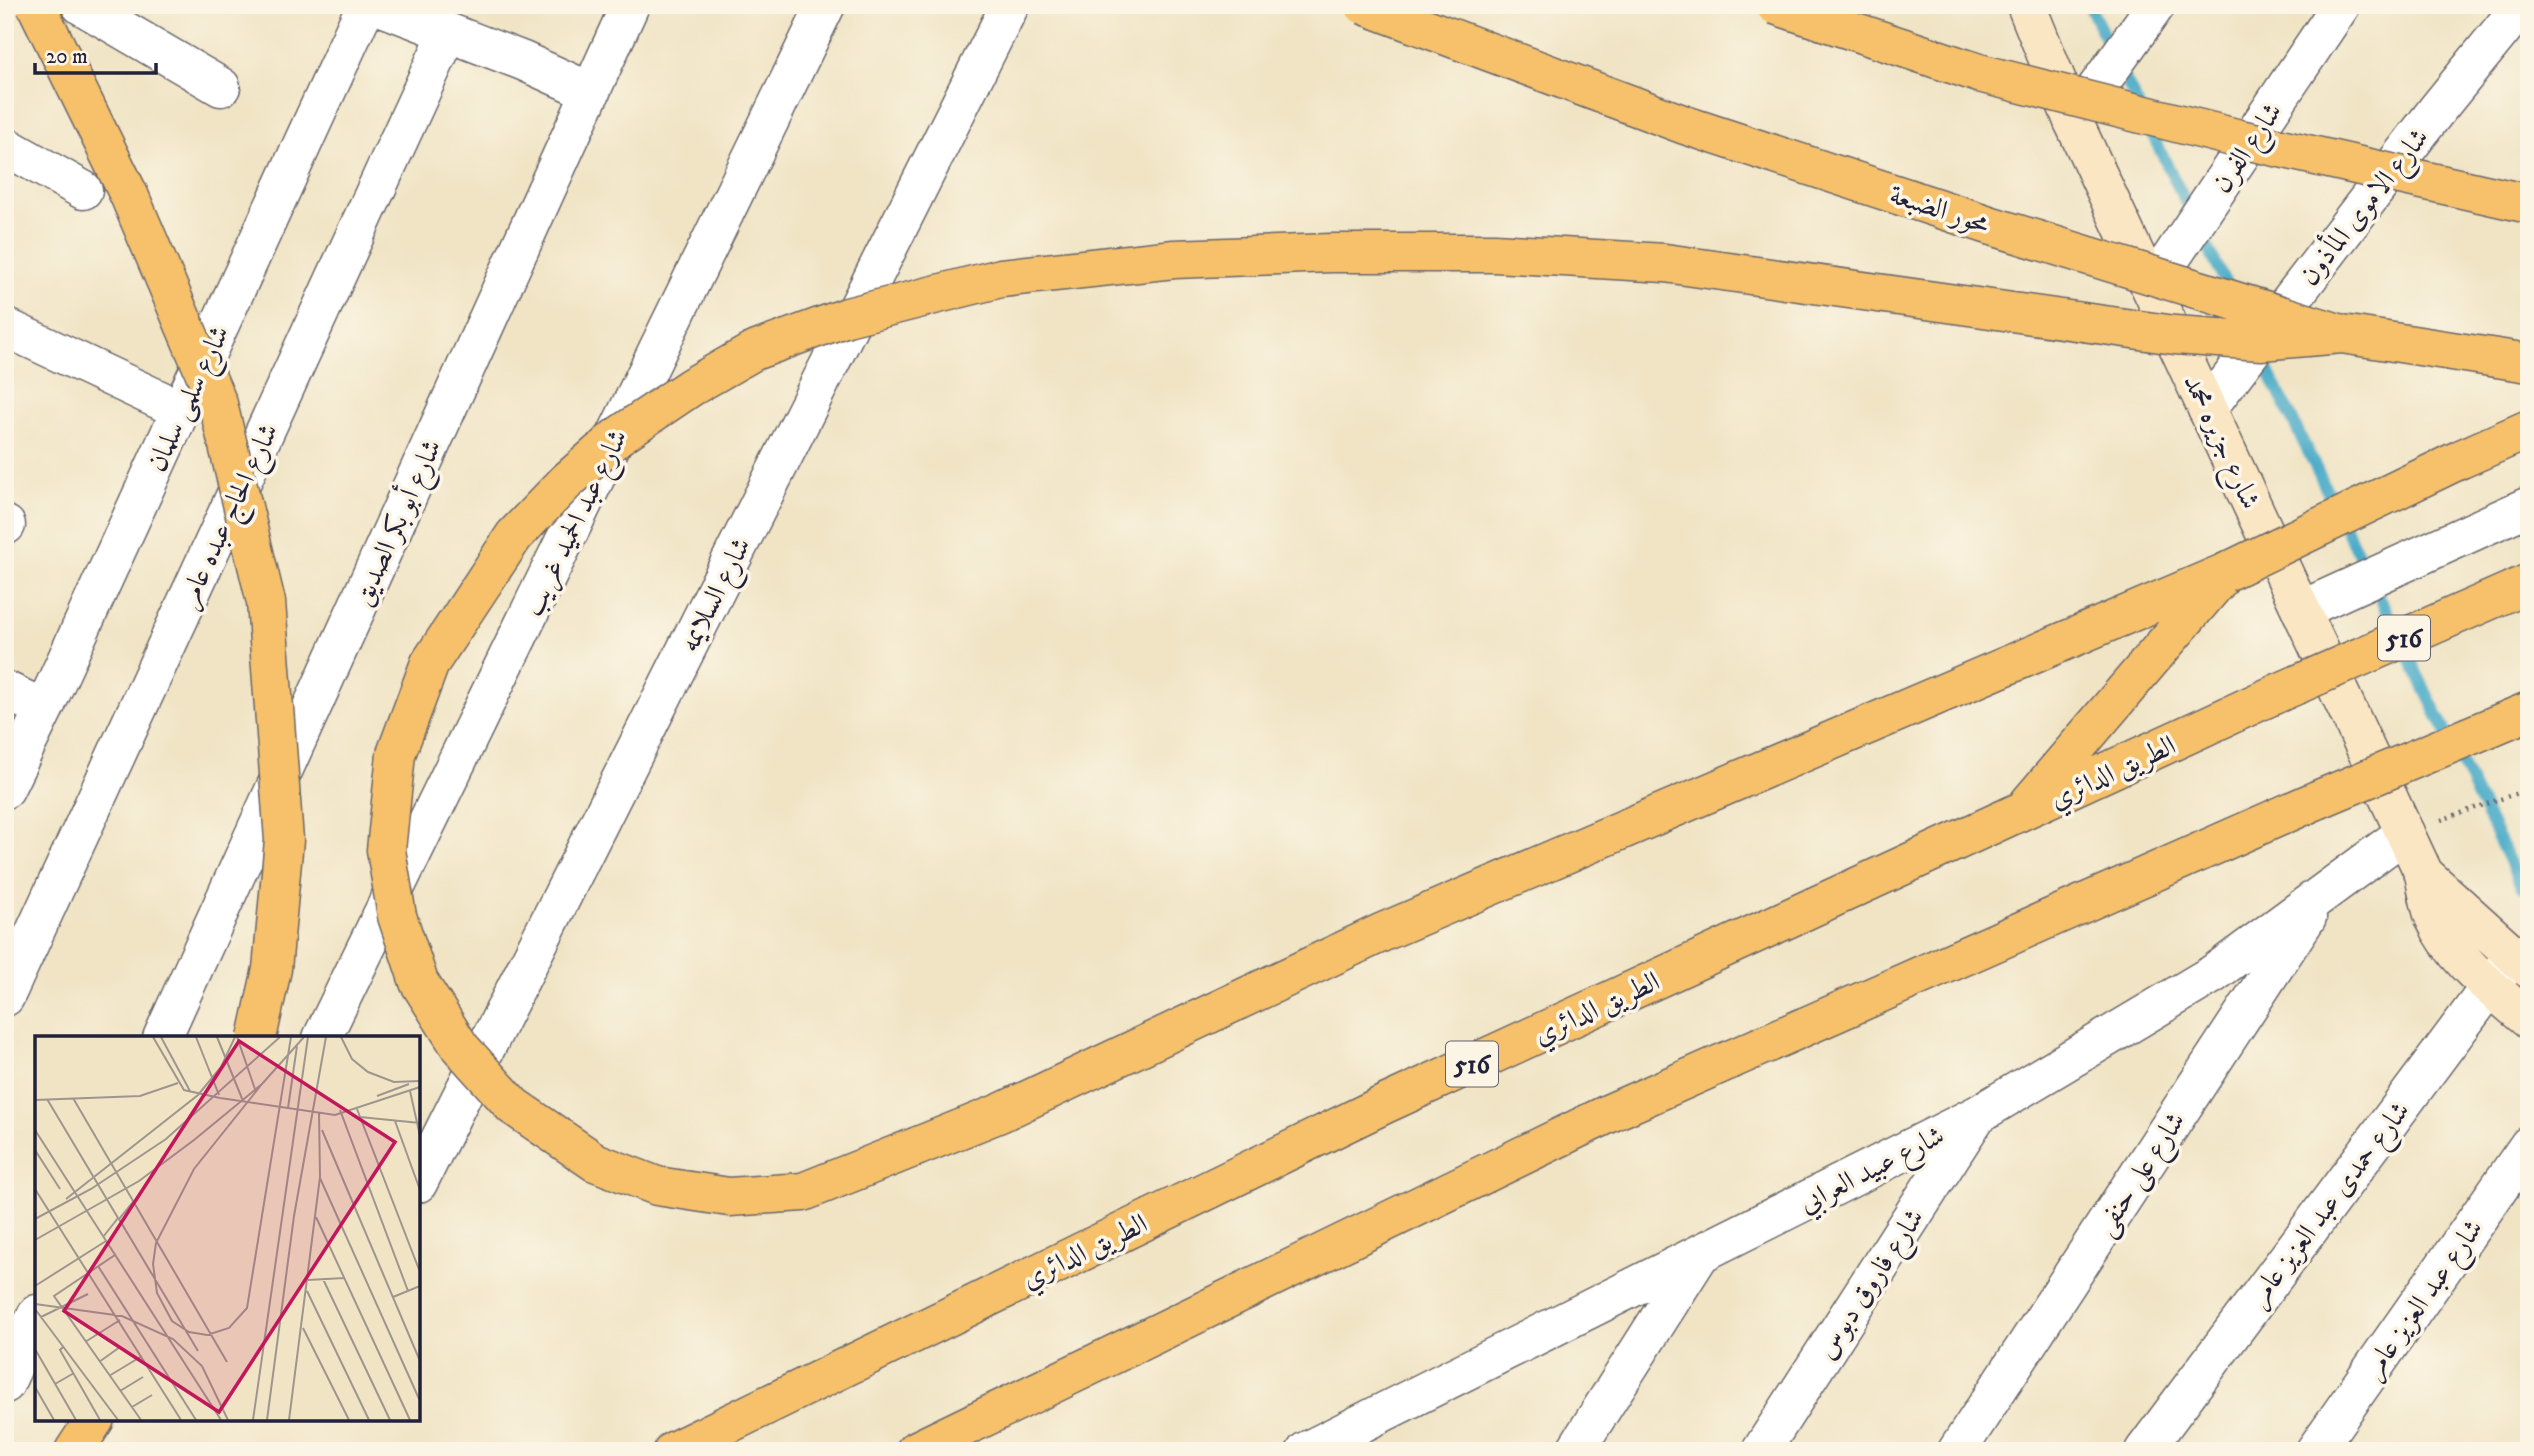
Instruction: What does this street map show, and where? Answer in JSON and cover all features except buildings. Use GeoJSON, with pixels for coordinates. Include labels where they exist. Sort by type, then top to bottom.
{"type":"FeatureCollection","features":[{"type":"Feature","properties":{"kind":"highway"},"geometry":{"type":"LineString","coordinates":[[36,5],[129,195],[218,404],[266,602],[284,840],[272,969],[257,1036]]}},
{"type":"Feature","properties":{"kind":"highway","name":"محور الضبعة"},"geometry":{"type":"LineString","coordinates":[[1364,5],[1685,125],[1992,226],[2342,334],[2529,363]]}},
{"type":"Feature","properties":{"kind":"highway"},"geometry":{"type":"LineString","coordinates":[[1775,5],[1979,73],[2240,139],[2529,204]]}},
{"type":"Feature","properties":{"kind":"highway"},"geometry":{"type":"LineString","coordinates":[[2342,334],[2261,341],[2175,335],[1665,263],[1494,253],[1331,253],[1174,259],[1001,278],[847,317],[754,351],[691,387],[617,437],[567,481],[514,537],[430,663],[396,754],[386,850],[397,916],[419,982],[460,1047],[513,1106],[595,1162],[657,1186],[729,1197],[803,1192],[1000,1113],[1383,932],[2224,573],[2529,429]]}},
{"type":"Feature","properties":{"kind":"highway"},"geometry":{"type":"LineString","coordinates":[[2020,813],[2224,573]]}},
{"type":"Feature","properties":{"kind":"highway","name":"الطريق الدائري"},"geometry":{"type":"LineString","coordinates":[[673,1451],[1383,1105],[2278,693],[2529,583]]}},
{"type":"Feature","properties":{"kind":"highway"},"geometry":{"type":"LineString","coordinates":[[915,1451],[1612,1112],[2317,800],[2529,711]]}},
{"type":"Feature","properties":{"kind":"highway"},"geometry":{"type":"LineString","coordinates":[[74,1451],[94,1421]]}},
{"type":"Feature","properties":{"kind":"main road","name":"شارع جزيره محمد"},"geometry":{"type":"LineString","coordinates":[[2026,5],[2073,121],[2424,874],[2434,916],[2454,952],[2529,1020]]}},
{"type":"Feature","properties":{"kind":"main road","name":"شارع جزيره محمد"},"geometry":{"type":"LineString","coordinates":[[2424,874],[2521,963]]}},
{"type":"Feature","properties":{"kind":"street"},"geometry":{"type":"LineString","coordinates":[[81,5],[221,87]]}},
{"type":"Feature","properties":{"kind":"street","name":"شارع سلمى سلمان"},"geometry":{"type":"LineString","coordinates":[[5,789],[366,5]]}},
{"type":"Feature","properties":{"kind":"street"},"geometry":{"type":"LineString","coordinates":[[376,5],[523,61],[591,92]]}},
{"type":"Feature","properties":{"kind":"street","name":"شارع أبو بكر الصديق"},"geometry":{"type":"LineString","coordinates":[[163,1036],[630,5]]}},
{"type":"Feature","properties":{"kind":"street","name":"شارع عبد الحميد غريب"},"geometry":{"type":"LineString","coordinates":[[323,1036],[826,5]]}},
{"type":"Feature","properties":{"kind":"street","name":"شارع السلايمه"},"geometry":{"type":"LineString","coordinates":[[420,1179],[1010,5]]}},
{"type":"Feature","properties":{"kind":"street"},"geometry":{"type":"LineString","coordinates":[[2073,121],[2156,5]]}},
{"type":"Feature","properties":{"kind":"street","name":"شارع الفرن"},"geometry":{"type":"LineString","coordinates":[[2151,288],[2342,5]]}},
{"type":"Feature","properties":{"kind":"street","name":"شارع الاموى المأذون"},"geometry":{"type":"LineString","coordinates":[[2207,409],[2436,111],[2522,5]]}},
{"type":"Feature","properties":{"kind":"street","name":"شارع الحاج عبده عامر"},"geometry":{"type":"LineString","coordinates":[[5,998],[448,33]]}},
{"type":"Feature","properties":{"kind":"street"},"geometry":{"type":"LineString","coordinates":[[5,146],[83,190]]}},
{"type":"Feature","properties":{"kind":"street"},"geometry":{"type":"LineString","coordinates":[[5,327],[181,410]]}},
{"type":"Feature","properties":{"kind":"street"},"geometry":{"type":"LineString","coordinates":[[2301,610],[2529,506]]}},
{"type":"Feature","properties":{"kind":"street"},"geometry":{"type":"LineString","coordinates":[[5,690],[44,709]]}},
{"type":"Feature","properties":{"kind":"street","name":"شارع عبيد العرابي"},"geometry":{"type":"LineString","coordinates":[[1306,1451],[1977,1115],[2213,974],[2405,833]]}},
{"type":"Feature","properties":{"kind":"street","name":"شارع على حنفى"},"geometry":{"type":"LineString","coordinates":[[1957,1451],[2320,896]]}},
{"type":"Feature","properties":{"kind":"street","name":"شارع حمدى عبد العزيز عامر"},"geometry":{"type":"LineString","coordinates":[[2144,1451],[2490,986],[2521,963]]}},
{"type":"Feature","properties":{"kind":"street","name":"شارع فاروق دبوس"},"geometry":{"type":"LineString","coordinates":[[1761,1451],[1977,1115]]}},
{"type":"Feature","properties":{"kind":"street","name":"شارع عبد العزيز عامر"},"geometry":{"type":"LineString","coordinates":[[2315,1451],[2529,1145]]}},
{"type":"Feature","properties":{"kind":"street"},"geometry":{"type":"LineString","coordinates":[[1575,1451],[1701,1253]]}},
{"type":"Feature","properties":{"kind":"street"},"geometry":{"type":"LineString","coordinates":[[5,1384],[35,1318]]}},
{"type":"Feature","properties":{"kind":"path"},"geometry":{"type":"LineString","coordinates":[[2405,833],[2529,789]]}},
{"type":"Feature","properties":{"kind":"waterway"},"geometry":{"type":"LineString","coordinates":[[2089,5],[2138,105]]}},
{"type":"Feature","properties":{"kind":"waterway"},"geometry":{"type":"LineString","coordinates":[[2147,124],[2229,290]]}},
{"type":"Feature","properties":{"kind":"waterway"},"geometry":{"type":"LineString","coordinates":[[2258,350],[2522,887]]}}]}
